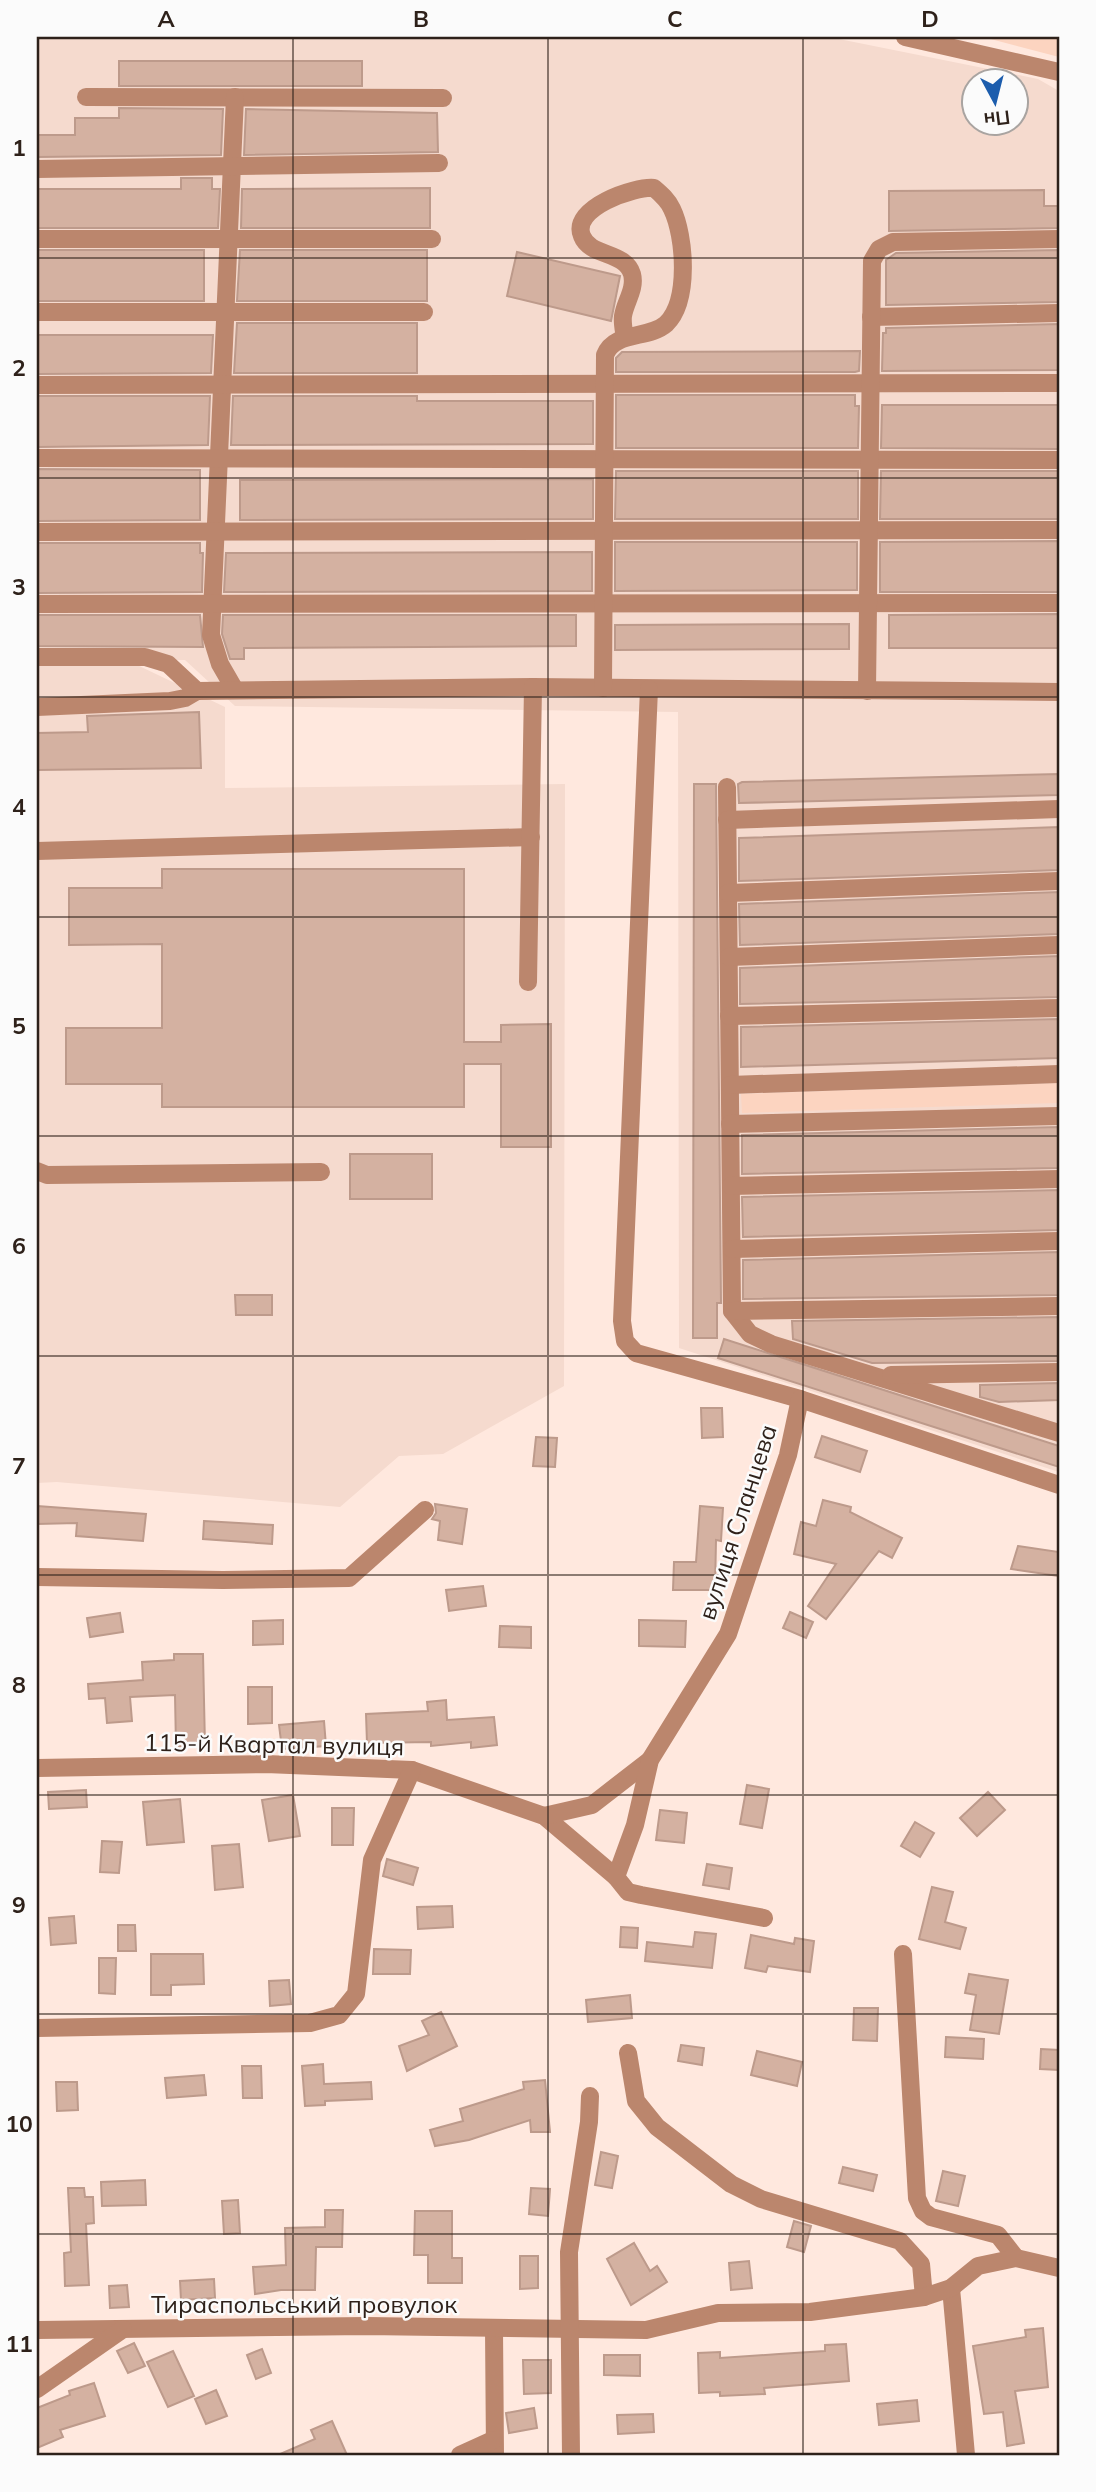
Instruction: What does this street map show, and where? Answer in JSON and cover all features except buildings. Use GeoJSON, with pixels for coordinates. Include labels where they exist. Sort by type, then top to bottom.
{"type":"FeatureCollection","features":[{"type":"Feature","properties":{"kind":"street"},"geometry":{"type":"LineString","coordinates":[[905,37],[1059,72]]}},
{"type":"Feature","properties":{"kind":"street"},"geometry":{"type":"LineString","coordinates":[[86,97],[443,98]]}},
{"type":"Feature","properties":{"kind":"street"},"geometry":{"type":"LineString","coordinates":[[235,97],[211,635],[220,664],[235,690]]}},
{"type":"Feature","properties":{"kind":"street"},"geometry":{"type":"LineString","coordinates":[[37,169],[439,163]]}},
{"type":"Feature","properties":{"kind":"street"},"geometry":{"type":"LineString","coordinates":[[603,688],[604,384],[607,349],[625,338],[648,334],[666,323],[675,312],[682,289],[682,252],[673,209],[654,188],[639,187],[600,205],[589,212],[580,226],[582,236],[589,246],[622,261],[631,272],[633,284],[623,316],[625,338]]}},
{"type":"Feature","properties":{"kind":"street"},"geometry":{"type":"LineString","coordinates":[[37,239],[432,239]]}},
{"type":"Feature","properties":{"kind":"street"},"geometry":{"type":"LineString","coordinates":[[867,691],[872,261],[880,249],[893,242],[1059,239]]}},
{"type":"Feature","properties":{"kind":"street"},"geometry":{"type":"LineString","coordinates":[[37,312],[424,312]]}},
{"type":"Feature","properties":{"kind":"street"},"geometry":{"type":"LineString","coordinates":[[871,317],[1059,313]]}},
{"type":"Feature","properties":{"kind":"street"},"geometry":{"type":"LineString","coordinates":[[37,385],[1059,383]]}},
{"type":"Feature","properties":{"kind":"street"},"geometry":{"type":"LineString","coordinates":[[37,458],[1059,460]]}},
{"type":"Feature","properties":{"kind":"street"},"geometry":{"type":"LineString","coordinates":[[37,532],[1059,530]]}},
{"type":"Feature","properties":{"kind":"street"},"geometry":{"type":"LineString","coordinates":[[37,604],[1059,603]]}},
{"type":"Feature","properties":{"kind":"street"},"geometry":{"type":"LineString","coordinates":[[37,657],[145,657],[168,664],[197,691]]}},
{"type":"Feature","properties":{"kind":"street"},"geometry":{"type":"LineString","coordinates":[[37,707],[170,701],[197,691],[235,690],[533,687],[1059,692]]}},
{"type":"Feature","properties":{"kind":"street"},"geometry":{"type":"LineString","coordinates":[[528,982],[533,687]]}},
{"type":"Feature","properties":{"kind":"street"},"geometry":{"type":"LineString","coordinates":[[649,689],[622,1321],[625,1341],[636,1353],[800,1399]]}},
{"type":"Feature","properties":{"kind":"street"},"geometry":{"type":"LineString","coordinates":[[727,787],[732,1311],[750,1334],[771,1344],[1059,1433]]}},
{"type":"Feature","properties":{"kind":"street"},"geometry":{"type":"LineString","coordinates":[[727,820],[1059,809]]}},
{"type":"Feature","properties":{"kind":"street"},"geometry":{"type":"LineString","coordinates":[[37,851],[531,837]]}},
{"type":"Feature","properties":{"kind":"street"},"geometry":{"type":"LineString","coordinates":[[728,893],[1059,881]]}},
{"type":"Feature","properties":{"kind":"street"},"geometry":{"type":"LineString","coordinates":[[729,957],[1059,945]]}},
{"type":"Feature","properties":{"kind":"street"},"geometry":{"type":"LineString","coordinates":[[729,1016],[1059,1007]]}},
{"type":"Feature","properties":{"kind":"street"},"geometry":{"type":"LineString","coordinates":[[730,1085],[1059,1074]]}},
{"type":"Feature","properties":{"kind":"street"},"geometry":{"type":"LineString","coordinates":[[730,1124],[1059,1116]]}},
{"type":"Feature","properties":{"kind":"street"},"geometry":{"type":"LineString","coordinates":[[37,1171],[47,1175],[321,1172]]}},
{"type":"Feature","properties":{"kind":"street"},"geometry":{"type":"LineString","coordinates":[[731,1186],[1059,1179]]}},
{"type":"Feature","properties":{"kind":"street"},"geometry":{"type":"LineString","coordinates":[[732,1249],[1059,1241]]}},
{"type":"Feature","properties":{"kind":"street"},"geometry":{"type":"LineString","coordinates":[[732,1311],[1059,1306]]}},
{"type":"Feature","properties":{"kind":"street"},"geometry":{"type":"LineString","coordinates":[[876,1376],[1059,1372]]}},
{"type":"Feature","properties":{"kind":"street","name":"вулиця Сланцева"},"geometry":{"type":"LineString","coordinates":[[616,1877],[635,1825],[650,1760],[728,1634],[788,1455],[800,1399],[1059,1485]]}},
{"type":"Feature","properties":{"kind":"street"},"geometry":{"type":"LineString","coordinates":[[37,1577],[223,1580],[349,1577],[425,1510]]}},
{"type":"Feature","properties":{"kind":"street"},"geometry":{"type":"LineString","coordinates":[[544,1816],[592,1805],[650,1760]]}},
{"type":"Feature","properties":{"kind":"street","name":"115-й Квартал вулиця"},"geometry":{"type":"LineString","coordinates":[[37,1768],[266,1764],[412,1770],[544,1816],[616,1877]]}},
{"type":"Feature","properties":{"kind":"street"},"geometry":{"type":"LineString","coordinates":[[37,2028],[310,2023],[339,2015],[356,1994],[372,1860],[412,1770]]}},
{"type":"Feature","properties":{"kind":"street"},"geometry":{"type":"LineString","coordinates":[[616,1877],[628,1892],[764,1918]]}},
{"type":"Feature","properties":{"kind":"street"},"geometry":{"type":"LineString","coordinates":[[903,1954],[917,2198],[923,2211],[931,2217],[998,2235],[1016,2258]]}},
{"type":"Feature","properties":{"kind":"street"},"geometry":{"type":"LineString","coordinates":[[628,2053],[636,2101],[657,2127],[731,2183],[761,2199],[900,2241],[921,2264],[924,2297]]}},
{"type":"Feature","properties":{"kind":"street"},"geometry":{"type":"LineString","coordinates":[[571,2455],[572,2329],[569,2252],[589,2122],[590,2096]]}},
{"type":"Feature","properties":{"kind":"street"},"geometry":{"type":"LineString","coordinates":[[967,2455],[951,2288],[978,2266],[1016,2258],[1059,2268]]}},
{"type":"Feature","properties":{"kind":"street","name":"Тираспольський провулок"},"geometry":{"type":"LineString","coordinates":[[37,2330],[368,2326],[646,2330],[718,2313],[810,2312],[924,2297],[951,2288]]}},
{"type":"Feature","properties":{"kind":"street"},"geometry":{"type":"LineString","coordinates":[[37,2389],[123,2329]]}},
{"type":"Feature","properties":{"kind":"street"},"geometry":{"type":"LineString","coordinates":[[460,2455],[494,2448],[494,2329]]}},
{"type":"Feature","properties":{"kind":"shaded area"},"geometry":{"type":"Polygon","coordinates":[[[37,37],[829,37],[973,66],[960,66],[960,136],[1030,136],[1030,77],[1059,91],[1059,1472],[679,1348],[678,712],[235,706],[185,660],[37,661],[37,37]]]}},
{"type":"Feature","properties":{"kind":"shaded area"},"geometry":{"type":"Polygon","coordinates":[[[983,37],[1059,37],[1059,57],[983,37]]]}},
{"type":"Feature","properties":{"kind":"shaded area"},"geometry":{"type":"Polygon","coordinates":[[[135,664],[225,707],[225,788],[565,784],[564,1386],[443,1454],[399,1456],[340,1507],[57,1482],[37,1483],[37,665],[135,664]]]}},
{"type":"Feature","properties":{"kind":"shaded area"},"geometry":{"type":"Polygon","coordinates":[[[1059,1083],[1059,1103],[742,1113],[741,1094],[1059,1083]]]}}]}
